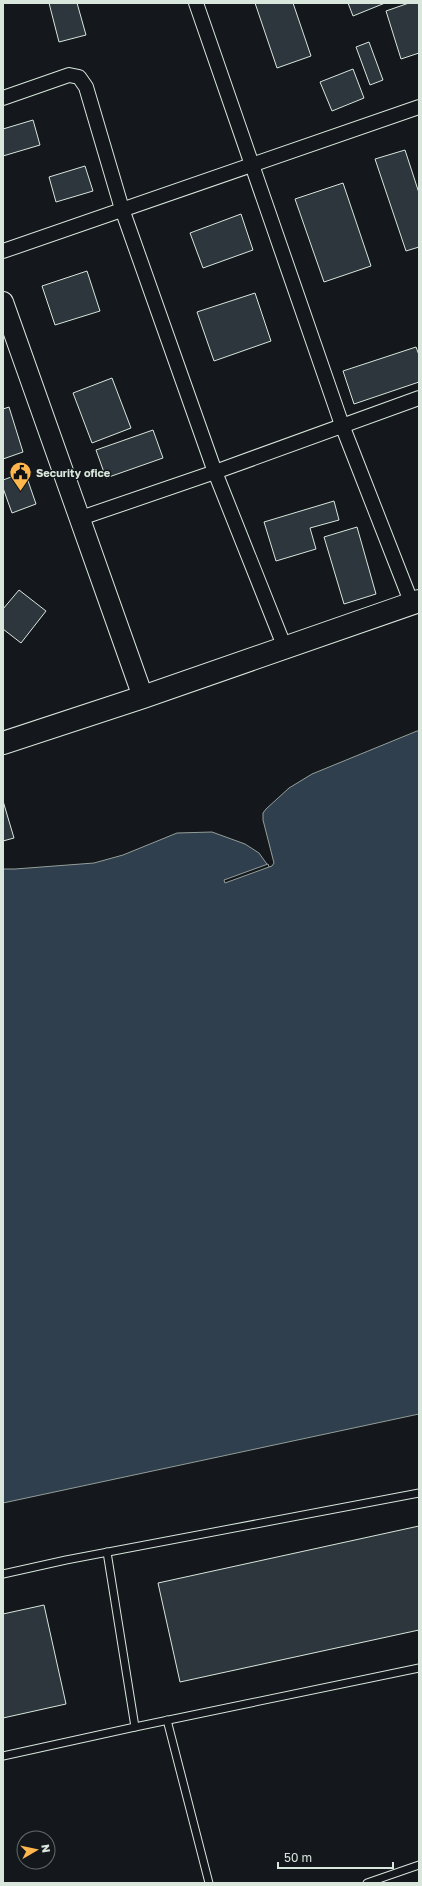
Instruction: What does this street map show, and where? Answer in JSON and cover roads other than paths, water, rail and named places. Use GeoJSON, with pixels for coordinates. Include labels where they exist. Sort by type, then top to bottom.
{"type":"FeatureCollection","features":[{"type":"Feature","properties":{"kind":"main road"},"geometry":{"type":"LineString","coordinates":[[3,743],[143,697],[415,602]]}},
{"type":"Feature","properties":{"kind":"street"},"geometry":{"type":"LineString","coordinates":[[196,3],[342,425],[415,602]]}},
{"type":"Feature","properties":{"kind":"street"},"geometry":{"type":"LineString","coordinates":[[3,98],[69,75],[79,77],[86,87],[122,209],[215,472],[285,648]]}},
{"type":"Feature","properties":{"kind":"street"},"geometry":{"type":"LineString","coordinates":[[3,251],[419,107]]}},
{"type":"Feature","properties":{"kind":"street"},"geometry":{"type":"LineString","coordinates":[[3,302],[78,519],[143,697]]}},
{"type":"Feature","properties":{"kind":"street"},"geometry":{"type":"LineString","coordinates":[[78,519],[215,472],[419,398]]}},
{"type":"Feature","properties":{"kind":"lane"},"geometry":{"type":"LineString","coordinates":[[3,1574],[107,1552],[419,1493]]}},
{"type":"Feature","properties":{"kind":"lane"},"geometry":{"type":"LineString","coordinates":[[107,1552],[135,1727]]}},
{"type":"Feature","properties":{"kind":"lane"},"geometry":{"type":"LineString","coordinates":[[3,1756],[167,1720],[419,1668]]}},
{"type":"Feature","properties":{"kind":"lane"},"geometry":{"type":"LineString","coordinates":[[167,1720],[209,1883]]}},
{"type":"Feature","properties":{"kind":"lane"},"geometry":{"type":"LineString","coordinates":[[367,1883],[419,1865]]}},
{"type":"Feature","properties":{"kind":"water"},"geometry":{"type":"Polygon","coordinates":[[[419,731],[419,1414],[3,1503],[3,869],[94,863],[123,855],[177,833],[212,832],[245,844],[259,853],[269,867],[272,866],[274,863],[263,820],[263,813],[266,809],[289,788],[312,774],[419,731]]]}},
{"type":"Feature","properties":{"kind":"place","name":"Security ofice"},"geometry":{"type":"Point","coordinates":[20,492]}}]}
